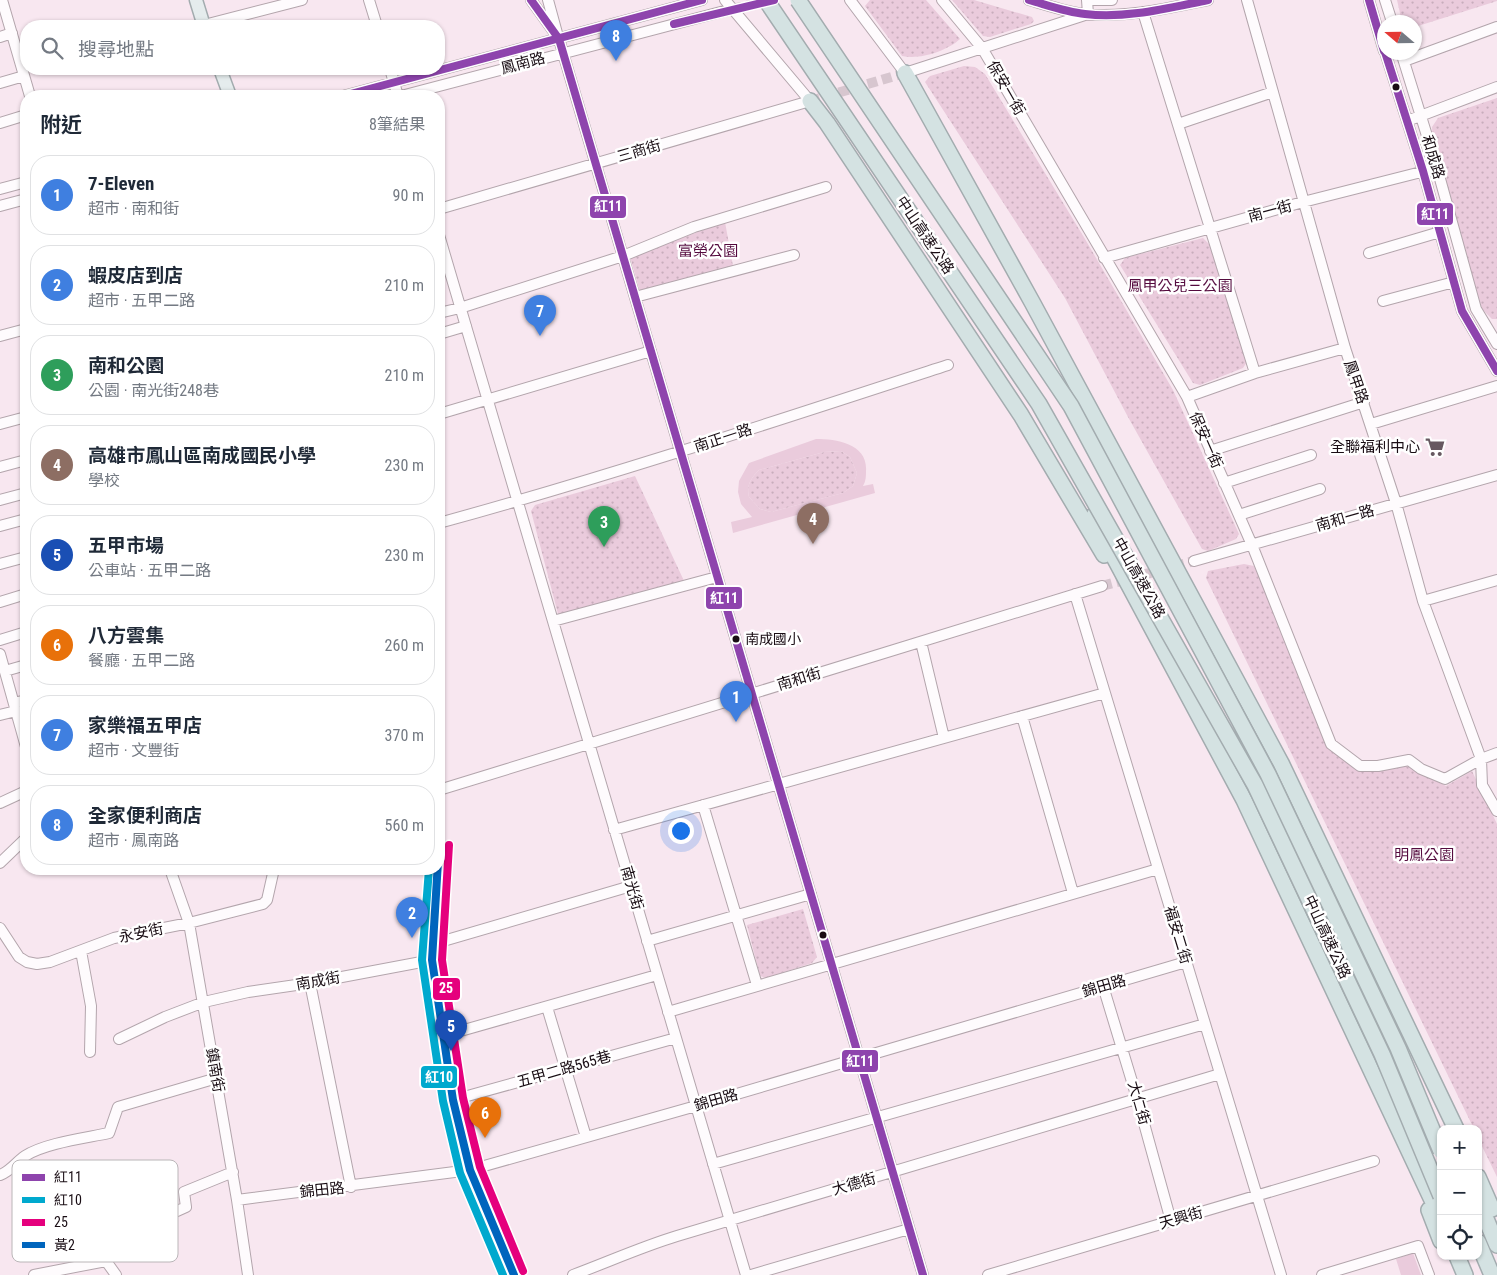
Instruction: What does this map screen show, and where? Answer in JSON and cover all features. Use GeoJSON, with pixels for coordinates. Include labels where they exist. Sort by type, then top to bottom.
{"type":"FeatureCollection","features":[{"type":"Feature","properties":{"kind":"highway","name":"中山高速公路"},"geometry":{"type":"LineString","coordinates":[[766,0],[1039,404],[1069,455],[1255,785],[1382,1054],[1437,1186]]}},
{"type":"Feature","properties":{"kind":"highway","name":"中山高速公路"},"geometry":{"type":"LineString","coordinates":[[798,0],[1071,406],[1268,774],[1398,1048],[1437,1141]]}},
{"type":"Feature","properties":{"kind":"highway"},"geometry":{"type":"LineString","coordinates":[[905,73],[1032,302],[1281,763],[1454,1125]]}},
{"type":"Feature","properties":{"kind":"highway"},"geometry":{"type":"LineString","coordinates":[[810,101],[827,123],[1022,415],[1148,629],[1244,800]]}},
{"type":"Feature","properties":{"kind":"highway"},"geometry":{"type":"LineString","coordinates":[[1069,455],[1115,559],[1244,800],[1420,1170],[1439,1215]]}},
{"type":"Feature","properties":{"kind":"highway"},"geometry":{"type":"LineString","coordinates":[[1102,462],[1134,504],[1281,763]]}},
{"type":"Feature","properties":{"kind":"highway"},"geometry":{"type":"LineString","coordinates":[[1398,1008],[1421,1074],[1444,1125]]}},
{"type":"Feature","properties":{"kind":"highway"},"geometry":{"type":"LineString","coordinates":[[1401,1133],[1437,1230]]}},
{"type":"Feature","properties":{"kind":"highway"},"geometry":{"type":"LineString","coordinates":[[1482,1186],[1497,1222]]}},
{"type":"Feature","properties":{"kind":"highway"},"geometry":{"type":"LineString","coordinates":[[1482,1210],[1497,1245]]}},
{"type":"Feature","properties":{"kind":"highway"},"geometry":{"type":"LineString","coordinates":[[1482,1251],[1492,1275]]}},
{"type":"Feature","properties":{"kind":"highway"},"geometry":{"type":"LineString","coordinates":[[1448,1260],[1454,1275]]}},
{"type":"Feature","properties":{"kind":"highway"},"geometry":{"type":"LineString","coordinates":[[1459,1260],[1465,1275]]}},
{"type":"Feature","properties":{"kind":"highway"},"geometry":{"type":"LineString","coordinates":[[1468,1260],[1474,1275]]}},
{"type":"Feature","properties":{"kind":"main road"},"geometry":{"type":"LineString","coordinates":[[196,0],[202,20]]}},
{"type":"Feature","properties":{"kind":"main road"},"geometry":{"type":"LineString","coordinates":[[222,75],[228,90]]}},
{"type":"Feature","properties":{"kind":"main road"},"geometry":{"type":"LineString","coordinates":[[440,875],[432,960],[453,1100],[470,1170],[514,1275]]}},
{"type":"Feature","properties":{"kind":"street"},"geometry":{"type":"LineString","coordinates":[[2,0],[20,62]]}},
{"type":"Feature","properties":{"kind":"street"},"geometry":{"type":"LineString","coordinates":[[224,20],[283,2],[302,0]]}},
{"type":"Feature","properties":{"kind":"street"},"geometry":{"type":"LineString","coordinates":[[369,0],[375,20]]}},
{"type":"Feature","properties":{"kind":"street"},"geometry":{"type":"LineString","coordinates":[[530,0],[559,39]]}},
{"type":"Feature","properties":{"kind":"street"},"geometry":{"type":"LineString","coordinates":[[548,0],[923,1275]]}},
{"type":"Feature","properties":{"kind":"street","name":"鳳南路"},"geometry":{"type":"LineString","coordinates":[[445,69],[702,0]]}},
{"type":"Feature","properties":{"kind":"street"},"geometry":{"type":"LineString","coordinates":[[725,0],[810,101]]}},
{"type":"Feature","properties":{"kind":"street"},"geometry":{"type":"LineString","coordinates":[[850,0],[905,73],[1088,14]]}},
{"type":"Feature","properties":{"kind":"street","name":"保安一街"},"geometry":{"type":"LineString","coordinates":[[942,0],[982,48],[1186,397],[1252,545],[1331,744],[1360,766],[1378,766],[1409,760],[1421,769],[1445,779],[1481,759],[1497,753]]}},
{"type":"Feature","properties":{"kind":"street"},"geometry":{"type":"LineString","coordinates":[[1029,0],[1088,14],[1104,15],[1143,12],[1208,0]]}},
{"type":"Feature","properties":{"kind":"street"},"geometry":{"type":"LineString","coordinates":[[1087,0],[1088,14]]}},
{"type":"Feature","properties":{"kind":"street"},"geometry":{"type":"LineString","coordinates":[[1091,0],[1112,0]]}},
{"type":"Feature","properties":{"kind":"street","name":"鳳甲路"},"geometry":{"type":"LineString","coordinates":[[1247,0],[1345,348],[1396,503],[1423,601],[1481,759],[1482,785],[1497,811]]}},
{"type":"Feature","properties":{"kind":"street","name":"和成路"},"geometry":{"type":"LineString","coordinates":[[1368,0],[1377,28]]}},
{"type":"Feature","properties":{"kind":"street"},"geometry":{"type":"LineString","coordinates":[[1385,0],[1390,15]]}},
{"type":"Feature","properties":{"kind":"street","name":"鳳南路"},"geometry":{"type":"LineString","coordinates":[[422,90],[732,9]]}},
{"type":"Feature","properties":{"kind":"street"},"geometry":{"type":"LineString","coordinates":[[1143,12],[1255,373]]}},
{"type":"Feature","properties":{"kind":"street"},"geometry":{"type":"LineString","coordinates":[[1422,51],[1497,27]]}},
{"type":"Feature","properties":{"kind":"street"},"geometry":{"type":"LineString","coordinates":[[0,36],[12,33]]}},
{"type":"Feature","properties":{"kind":"street","name":"和成路"},"geometry":{"type":"LineString","coordinates":[[1387,60],[1423,171],[1462,311],[1480,345],[1497,371]]}},
{"type":"Feature","properties":{"kind":"street","name":"和成路"},"geometry":{"type":"LineString","coordinates":[[1404,60],[1437,168],[1476,310],[1496,339]]}},
{"type":"Feature","properties":{"kind":"street"},"geometry":{"type":"LineString","coordinates":[[392,75],[397,90]]}},
{"type":"Feature","properties":{"kind":"street","name":"鳳南路"},"geometry":{"type":"LineString","coordinates":[[367,90],[424,75]]}},
{"type":"Feature","properties":{"kind":"street"},"geometry":{"type":"LineString","coordinates":[[0,83],[24,76],[28,90]]}},
{"type":"Feature","properties":{"kind":"street"},"geometry":{"type":"LineString","coordinates":[[1406,121],[1497,87]]}},
{"type":"Feature","properties":{"kind":"street"},"geometry":{"type":"LineString","coordinates":[[1178,124],[1273,92]]}},
{"type":"Feature","properties":{"kind":"street","name":"三商街"},"geometry":{"type":"LineString","coordinates":[[445,207],[810,101]]}},
{"type":"Feature","properties":{"kind":"street"},"geometry":{"type":"LineString","coordinates":[[0,123],[20,117]]}},
{"type":"Feature","properties":{"kind":"street","name":"南一街"},"geometry":{"type":"LineString","coordinates":[[1104,258],[1210,227],[1437,168]]}},
{"type":"Feature","properties":{"kind":"street"},"geometry":{"type":"LineString","coordinates":[[0,189],[20,184]]}},
{"type":"Feature","properties":{"kind":"street"},"geometry":{"type":"LineString","coordinates":[[445,311],[460,308],[623,256],[694,227],[826,187]]}},
{"type":"Feature","properties":{"kind":"street"},"geometry":{"type":"LineString","coordinates":[[0,206],[20,201]]}},
{"type":"Feature","properties":{"kind":"street"},"geometry":{"type":"LineString","coordinates":[[1369,253],[1440,232]]}},
{"type":"Feature","properties":{"kind":"street"},"geometry":{"type":"LineString","coordinates":[[635,297],[794,255]]}},
{"type":"Feature","properties":{"kind":"street","name":"南光街"},"geometry":{"type":"LineString","coordinates":[[445,256],[746,1275]]}},
{"type":"Feature","properties":{"kind":"street"},"geometry":{"type":"LineString","coordinates":[[1384,301],[1454,282]]}},
{"type":"Feature","properties":{"kind":"street"},"geometry":{"type":"LineString","coordinates":[[445,332],[466,326]]}},
{"type":"Feature","properties":{"kind":"street"},"geometry":{"type":"LineString","coordinates":[[0,336],[20,331]]}},
{"type":"Feature","properties":{"kind":"street"},"geometry":{"type":"LineString","coordinates":[[1480,345],[1496,339]]}},
{"type":"Feature","properties":{"kind":"street"},"geometry":{"type":"LineString","coordinates":[[1186,397],[1255,373],[1345,348]]}},
{"type":"Feature","properties":{"kind":"street"},"geometry":{"type":"LineString","coordinates":[[445,412],[651,351]]}},
{"type":"Feature","properties":{"kind":"street","name":"南正一路"},"geometry":{"type":"LineString","coordinates":[[445,520],[517,502],[948,365]]}},
{"type":"Feature","properties":{"kind":"street"},"geometry":{"type":"LineString","coordinates":[[1371,424],[1497,386]]}},
{"type":"Feature","properties":{"kind":"street"},"geometry":{"type":"LineString","coordinates":[[1210,451],[1364,402]]}},
{"type":"Feature","properties":{"kind":"street"},"geometry":{"type":"LineString","coordinates":[[0,424],[20,418]]}},
{"type":"Feature","properties":{"kind":"street"},"geometry":{"type":"LineString","coordinates":[[1224,483],[1311,455]]}},
{"type":"Feature","properties":{"kind":"street"},"geometry":{"type":"LineString","coordinates":[[0,467],[20,462]]}},
{"type":"Feature","properties":{"kind":"street","name":"南和一路"},"geometry":{"type":"LineString","coordinates":[[1194,561],[1497,475]]}},
{"type":"Feature","properties":{"kind":"street"},"geometry":{"type":"LineString","coordinates":[[1239,515],[1320,489]]}},
{"type":"Feature","properties":{"kind":"street"},"geometry":{"type":"LineString","coordinates":[[0,500],[20,495]]}},
{"type":"Feature","properties":{"kind":"street"},"geometry":{"type":"LineString","coordinates":[[0,526],[20,520]]}},
{"type":"Feature","properties":{"kind":"street"},"geometry":{"type":"LineString","coordinates":[[0,564],[20,559]]}},
{"type":"Feature","properties":{"kind":"street"},"geometry":{"type":"LineString","coordinates":[[553,621],[717,577]]}},
{"type":"Feature","properties":{"kind":"street"},"geometry":{"type":"LineString","coordinates":[[1423,601],[1497,580]]}},
{"type":"Feature","properties":{"kind":"street","name":"南和街"},"geometry":{"type":"LineString","coordinates":[[445,788],[1102,586]]}},
{"type":"Feature","properties":{"kind":"street","name":"福安二街"},"geometry":{"type":"LineString","coordinates":[[1075,594],[1281,1275]]}},
{"type":"Feature","properties":{"kind":"street"},"geometry":{"type":"LineString","coordinates":[[0,602],[20,596]]}},
{"type":"Feature","properties":{"kind":"street"},"geometry":{"type":"LineString","coordinates":[[0,640],[20,634]]}},
{"type":"Feature","properties":{"kind":"street"},"geometry":{"type":"LineString","coordinates":[[921,642],[948,737]]}},
{"type":"Feature","properties":{"kind":"street"},"geometry":{"type":"LineString","coordinates":[[0,654],[20,725]]}},
{"type":"Feature","properties":{"kind":"street"},"geometry":{"type":"LineString","coordinates":[[5,671],[20,667]]}},
{"type":"Feature","properties":{"kind":"street"},"geometry":{"type":"LineString","coordinates":[[614,830],[1105,693]]}},
{"type":"Feature","properties":{"kind":"street"},"geometry":{"type":"LineString","coordinates":[[0,715],[20,704]]}},
{"type":"Feature","properties":{"kind":"street"},"geometry":{"type":"LineString","coordinates":[[1022,716],[1074,893]]}},
{"type":"Feature","properties":{"kind":"street"},"geometry":{"type":"LineString","coordinates":[[0,802],[20,794]]}},
{"type":"Feature","properties":{"kind":"street"},"geometry":{"type":"LineString","coordinates":[[703,805],[757,985]]}},
{"type":"Feature","properties":{"kind":"street"},"geometry":{"type":"LineString","coordinates":[[0,864],[20,844]]}},
{"type":"Feature","properties":{"kind":"street"},"geometry":{"type":"LineString","coordinates":[[668,1012],[1158,869]]}},
{"type":"Feature","properties":{"kind":"street","name":"鎮南街"},"geometry":{"type":"LineString","coordinates":[[172,875],[188,923],[204,1002],[238,1200],[248,1275]]}},
{"type":"Feature","properties":{"kind":"street","name":"永安街"},"geometry":{"type":"LineString","coordinates":[[0,928],[19,957],[27,962],[38,964],[50,962],[114,938],[188,923],[266,903],[273,875]]}},
{"type":"Feature","properties":{"kind":"street"},"geometry":{"type":"LineString","coordinates":[[433,944],[631,886]]}},
{"type":"Feature","properties":{"kind":"street"},"geometry":{"type":"LineString","coordinates":[[647,941],[811,894]]}},
{"type":"Feature","properties":{"kind":"street"},"geometry":{"type":"LineString","coordinates":[[81,951],[91,1006],[90,1052]]}},
{"type":"Feature","properties":{"kind":"street","name":"南成街"},"geometry":{"type":"LineString","coordinates":[[119,1039],[165,1017],[204,1002],[248,992],[310,983],[432,960]]}},
{"type":"Feature","properties":{"kind":"street","name":"錦田路"},"geometry":{"type":"LineString","coordinates":[[238,1200],[351,1187],[470,1170],[586,1138],[1186,962]]}},
{"type":"Feature","properties":{"kind":"street"},"geometry":{"type":"LineString","coordinates":[[443,1036],[657,975]]}},
{"type":"Feature","properties":{"kind":"street"},"geometry":{"type":"LineString","coordinates":[[310,983],[351,1187]]}},
{"type":"Feature","properties":{"kind":"street","name":"大仁街"},"geometry":{"type":"LineString","coordinates":[[1103,986],[1122,1046],[1171,1221]]}},
{"type":"Feature","properties":{"kind":"street"},"geometry":{"type":"LineString","coordinates":[[547,1007],[586,1138]]}},
{"type":"Feature","properties":{"kind":"street"},"geometry":{"type":"LineString","coordinates":[[713,1164],[1122,1046],[1205,1024]]}},
{"type":"Feature","properties":{"kind":"street","name":"五甲二路565巷"},"geometry":{"type":"LineString","coordinates":[[453,1100],[676,1038]]}},
{"type":"Feature","properties":{"kind":"street","name":"大德街"},"geometry":{"type":"LineString","coordinates":[[573,1275],[622,1257],[630,1251],[1220,1074]]}},
{"type":"Feature","properties":{"kind":"street"},"geometry":{"type":"LineString","coordinates":[[21,1160],[25,1156],[62,1142],[109,1133],[118,1107],[216,1078]]}},
{"type":"Feature","properties":{"kind":"street","name":"天興街"},"geometry":{"type":"LineString","coordinates":[[988,1275],[1374,1161]]}},
{"type":"Feature","properties":{"kind":"street"},"geometry":{"type":"LineString","coordinates":[[0,1175],[12,1168]]}},
{"type":"Feature","properties":{"kind":"street"},"geometry":{"type":"LineString","coordinates":[[178,1211],[186,1207],[184,1192],[232,1172]]}},
{"type":"Feature","properties":{"kind":"street"},"geometry":{"type":"LineString","coordinates":[[751,1275],[909,1228]]}},
{"type":"Feature","properties":{"kind":"street"},"geometry":{"type":"LineString","coordinates":[[1322,1275],[1418,1246],[1429,1275]]}},
{"type":"Feature","properties":{"kind":"street"},"geometry":{"type":"LineString","coordinates":[[34,1275],[101,1262]]}},
{"type":"Feature","properties":{"kind":"street"},"geometry":{"type":"LineString","coordinates":[[107,1262],[116,1275]]}},
{"type":"Feature","properties":{"kind":"green space"},"geometry":{"type":"Polygon","coordinates":[[[870,0],[926,0],[960,39],[933,54],[917,57],[902,56],[865,6],[870,0]]]}},
{"type":"Feature","properties":{"kind":"green space"},"geometry":{"type":"Polygon","coordinates":[[[952,0],[974,0],[1032,17],[1034,21],[1031,24],[990,37],[983,36],[952,0]]]}},
{"type":"Feature","properties":{"kind":"green space"},"geometry":{"type":"Polygon","coordinates":[[[1397,0],[1497,0],[1422,25],[1422,15],[1400,15],[1397,0]]]}},
{"type":"Feature","properties":{"kind":"green space"},"geometry":{"type":"Polygon","coordinates":[[[964,66],[975,67],[985,74],[1085,239],[1173,390],[1239,534],[1236,539],[1208,551],[1202,549],[1128,417],[1065,298],[925,82],[930,76],[964,66]]]}},
{"type":"Feature","properties":{"kind":"green space"},"geometry":{"type":"Polygon","coordinates":[[[1497,98],[1497,319],[1492,319],[1482,309],[1433,142],[1432,127],[1438,118],[1497,98]]]}},
{"type":"Feature","properties":{"kind":"green space","name":"富榮公園"},"geometry":{"type":"Polygon","coordinates":[[[725,222],[733,266],[640,292],[630,257],[725,222]]]}},
{"type":"Feature","properties":{"kind":"green space","name":"鳳甲公兒三公園"},"geometry":{"type":"Polygon","coordinates":[[[1203,238],[1209,244],[1247,362],[1243,368],[1200,385],[1193,383],[1120,265],[1125,258],[1203,238]]]}},
{"type":"Feature","properties":{"kind":"green space"},"geometry":{"type":"Polygon","coordinates":[[[816,439],[842,442],[857,449],[862,455],[866,471],[863,486],[873,484],[875,493],[733,533],[731,522],[752,517],[741,504],[738,492],[739,481],[749,463],[816,439]],[[841,451],[824,452],[759,470],[750,482],[748,489],[749,497],[760,509],[771,512],[843,493],[853,486],[857,473],[850,457],[841,451]]]}},
{"type":"Feature","properties":{"kind":"green space"},"geometry":{"type":"Polygon","coordinates":[[[841,451],[850,457],[857,473],[853,486],[843,493],[771,512],[760,509],[749,497],[748,489],[750,482],[759,470],[824,452],[841,451]]]}},
{"type":"Feature","properties":{"kind":"green space"},"geometry":{"type":"Polygon","coordinates":[[[635,476],[685,583],[563,617],[558,614],[531,511],[535,505],[635,476]]]}},
{"type":"Feature","properties":{"kind":"green space","name":"明鳳公園"},"geometry":{"type":"Polygon","coordinates":[[[1244,564],[1254,566],[1335,754],[1361,768],[1405,765],[1446,786],[1472,771],[1497,824],[1497,1177],[1482,1146],[1482,1125],[1472,1125],[1206,578],[1208,571],[1244,564]]]}},
{"type":"Feature","properties":{"kind":"green space"},"geometry":{"type":"Polygon","coordinates":[[[803,909],[817,957],[812,963],[766,978],[760,976],[747,925],[803,909]]]}},
{"type":"Feature","properties":{"kind":"green space"},"geometry":{"type":"Polygon","coordinates":[[[1413,1253],[1421,1275],[1401,1275],[1396,1259],[1413,1253]]]}},
{"type":"Feature","properties":{"kind":"tunnel"},"geometry":{"type":"LineString","coordinates":[[732,9],[773,0]]}},
{"type":"Feature","properties":{"kind":"tunnel"},"geometry":{"type":"LineString","coordinates":[[810,101],[905,73]]}},
{"type":"Feature","properties":{"kind":"tunnel"},"geometry":{"type":"LineString","coordinates":[[1102,586],[1194,561]]}},
{"type":"Feature","properties":{"kind":"transit line","name":"紅11"},"geometry":{"type":"LineString","coordinates":[[531,0],[559,39],[923,1275]]}},
{"type":"Feature","properties":{"kind":"transit line","name":"紅11"},"geometry":{"type":"LineString","coordinates":[[445,69],[702,0]]}},
{"type":"Feature","properties":{"kind":"transit line","name":"紅11"},"geometry":{"type":"LineString","coordinates":[[674,24],[774,0]]}},
{"type":"Feature","properties":{"kind":"transit line","name":"紅11"},"geometry":{"type":"LineString","coordinates":[[1029,0],[1071,12],[1100,15],[1147,12],[1208,0]]}},
{"type":"Feature","properties":{"kind":"transit line","name":"紅11"},"geometry":{"type":"LineString","coordinates":[[1369,0],[1377,27]]}},
{"type":"Feature","properties":{"kind":"transit line","name":"紅11"},"geometry":{"type":"LineString","coordinates":[[1388,60],[1423,171],[1462,311],[1497,371]]}},
{"type":"Feature","properties":{"kind":"transit line","name":"紅11"},"geometry":{"type":"LineString","coordinates":[[365,90],[422,75]]}},
{"type":"Feature","properties":{"kind":"transit line","name":"25"},"geometry":{"type":"LineString","coordinates":[[449,845],[442,960],[463,1098],[480,1167],[523,1271]]}},
{"type":"Feature","properties":{"kind":"transit line","name":"紅10"},"geometry":{"type":"LineString","coordinates":[[429,875],[422,960],[443,1101],[460,1173],[503,1275]]}},
{"type":"Feature","properties":{"kind":"transit line","name":"黃2"},"geometry":{"type":"LineString","coordinates":[[437,875],[432,960],[453,1100],[470,1170],[514,1275]]}},
{"type":"Feature","properties":{"kind":"place","name":"全家便利商店"},"geometry":{"type":"Point","coordinates":[616,61]}},
{"type":"Feature","properties":{"kind":"place","name":"家樂福五甲店"},"geometry":{"type":"Point","coordinates":[540,336]}},
{"type":"Feature","properties":{"kind":"place","name":"全聯福利中心"},"geometry":{"type":"Point","coordinates":[1435,447]}},
{"type":"Feature","properties":{"kind":"place","name":"高雄市鳳山區南成國民小學"},"geometry":{"type":"Point","coordinates":[813,544]}},
{"type":"Feature","properties":{"kind":"place","name":"南和公園"},"geometry":{"type":"Point","coordinates":[604,547]}},
{"type":"Feature","properties":{"kind":"place","name":"南成國小"},"geometry":{"type":"Point","coordinates":[736,639]}},
{"type":"Feature","properties":{"kind":"place","name":"7-Eleven"},"geometry":{"type":"Point","coordinates":[736,722]}},
{"type":"Feature","properties":{"kind":"place","name":"蝦皮店到店"},"geometry":{"type":"Point","coordinates":[412,938]}},
{"type":"Feature","properties":{"kind":"place","name":"五甲市場"},"geometry":{"type":"Point","coordinates":[451,1051]}},
{"type":"Feature","properties":{"kind":"place","name":"八方雲集"},"geometry":{"type":"Point","coordinates":[485,1138]}}]}
